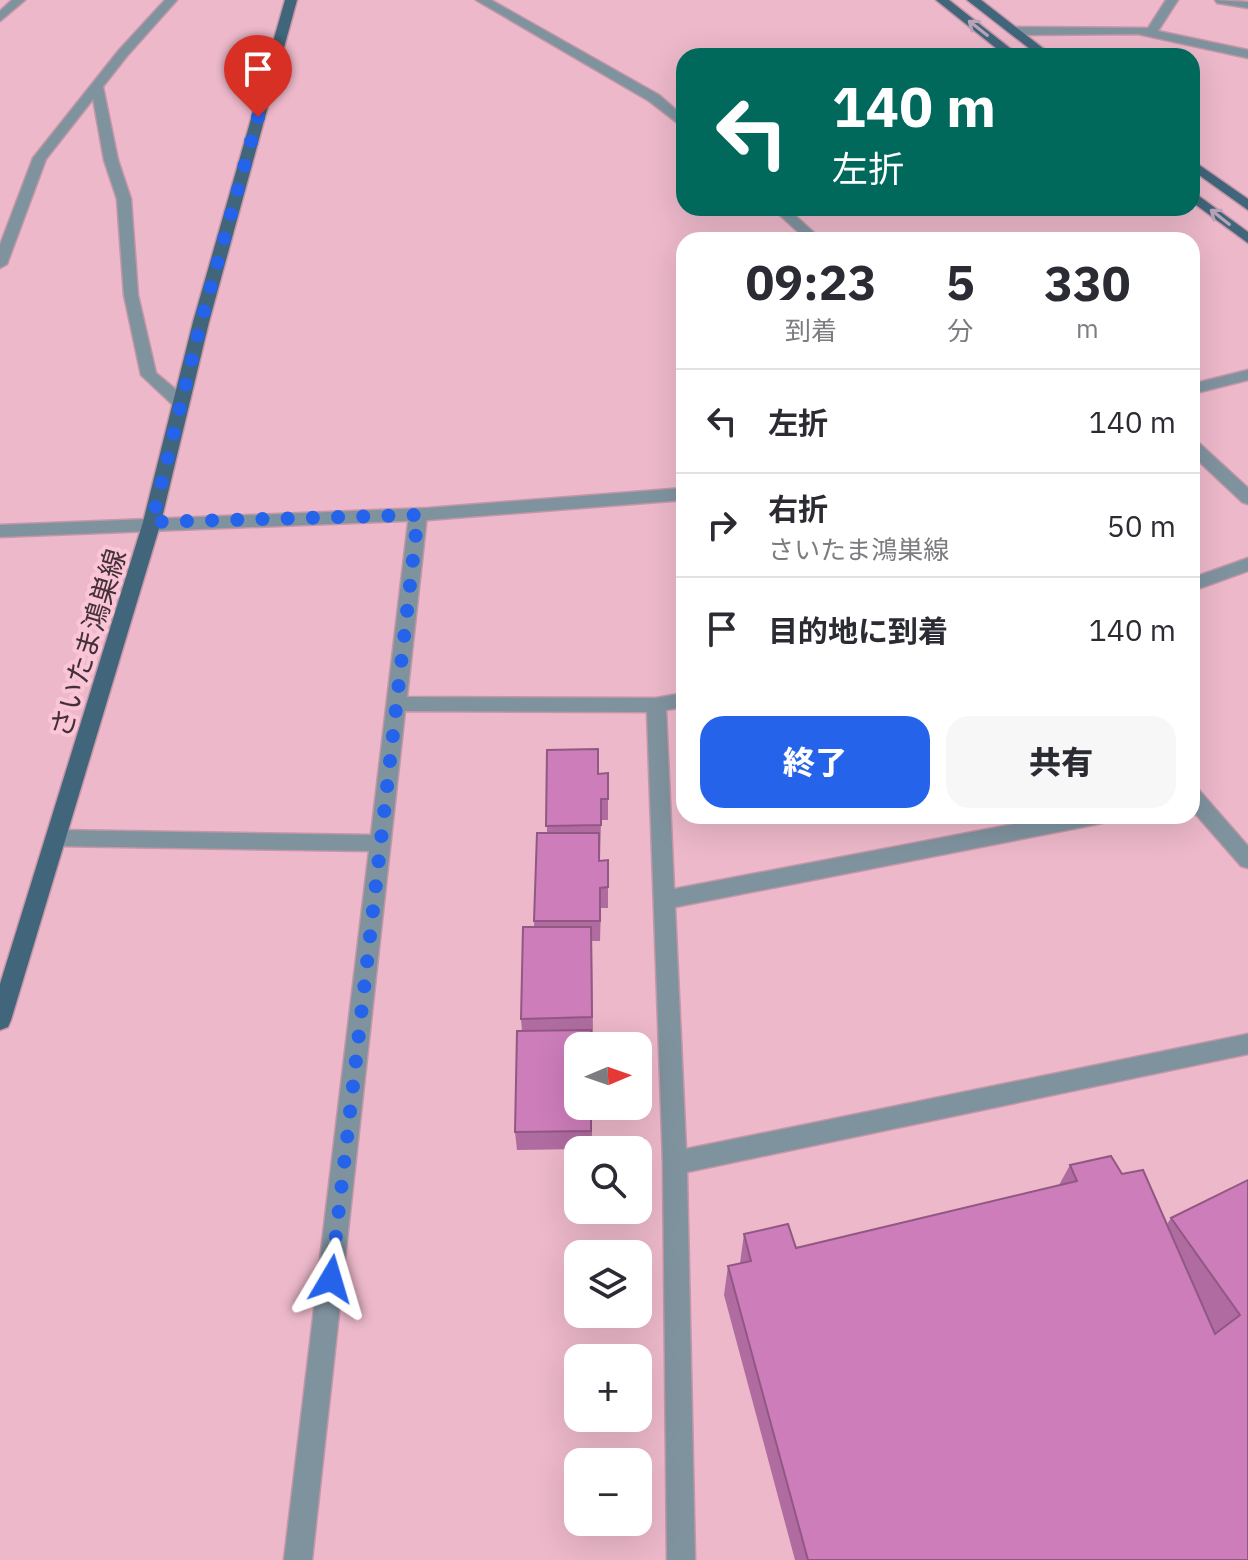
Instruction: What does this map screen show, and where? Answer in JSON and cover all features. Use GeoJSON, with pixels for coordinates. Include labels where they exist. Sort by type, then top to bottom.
{"type":"FeatureCollection","features":[{"type":"Feature","properties":{"kind":"main road","name":"さいたま鴻巣線"},"geometry":{"type":"LineString","coordinates":[[0,1020],[152,522],[205,307],[291,0]]}},
{"type":"Feature","properties":{"kind":"main road"},"geometry":{"type":"LineString","coordinates":[[942,0],[1004,48]]}},
{"type":"Feature","properties":{"kind":"main road"},"geometry":{"type":"LineString","coordinates":[[973,0],[1036,48]]}},
{"type":"Feature","properties":{"kind":"main road"},"geometry":{"type":"LineString","coordinates":[[1200,170],[1248,206]]}},
{"type":"Feature","properties":{"kind":"main road"},"geometry":{"type":"LineString","coordinates":[[1200,201],[1248,239]]}},
{"type":"Feature","properties":{"kind":"street"},"geometry":{"type":"LineString","coordinates":[[0,17],[19,0]]}},
{"type":"Feature","properties":{"kind":"street"},"geometry":{"type":"LineString","coordinates":[[0,264],[40,158],[171,0]]}},
{"type":"Feature","properties":{"kind":"street"},"geometry":{"type":"LineString","coordinates":[[482,0],[654,98],[676,117]]}},
{"type":"Feature","properties":{"kind":"street"},"geometry":{"type":"LineString","coordinates":[[1151,33],[1172,0]]}},
{"type":"Feature","properties":{"kind":"street"},"geometry":{"type":"LineString","coordinates":[[1221,0],[1247,5]]}},
{"type":"Feature","properties":{"kind":"street"},"geometry":{"type":"LineString","coordinates":[[1013,31],[1138,30],[1248,54]]}},
{"type":"Feature","properties":{"kind":"street"},"geometry":{"type":"LineString","coordinates":[[97,87],[111,160],[124,199],[131,295],[149,375],[181,403]]}},
{"type":"Feature","properties":{"kind":"street"},"geometry":{"type":"LineString","coordinates":[[788,216],[806,232]]}},
{"type":"Feature","properties":{"kind":"street"},"geometry":{"type":"LineString","coordinates":[[1200,387],[1248,375]]}},
{"type":"Feature","properties":{"kind":"street"},"geometry":{"type":"LineString","coordinates":[[1200,453],[1248,498]]}},
{"type":"Feature","properties":{"kind":"street"},"geometry":{"type":"LineString","coordinates":[[0,531],[152,522],[418,515],[590,505],[676,495]]}},
{"type":"Feature","properties":{"kind":"street"},"geometry":{"type":"LineString","coordinates":[[298,1560],[418,515]]}},
{"type":"Feature","properties":{"kind":"street"},"geometry":{"type":"LineString","coordinates":[[1200,582],[1248,564]]}},
{"type":"Feature","properties":{"kind":"street"},"geometry":{"type":"LineString","coordinates":[[398,704],[656,705],[676,701]]}},
{"type":"Feature","properties":{"kind":"street"},"geometry":{"type":"LineString","coordinates":[[656,705],[675,1163],[681,1560]]}},
{"type":"Feature","properties":{"kind":"street"},"geometry":{"type":"LineString","coordinates":[[1200,806],[1248,860]]}},
{"type":"Feature","properties":{"kind":"street"},"geometry":{"type":"LineString","coordinates":[[665,900],[1057,824]]}},
{"type":"Feature","properties":{"kind":"street"},"geometry":{"type":"LineString","coordinates":[[57,838],[382,843]]}},
{"type":"Feature","properties":{"kind":"street"},"geometry":{"type":"LineString","coordinates":[[675,1163],[1248,1044]]}},
{"type":"Feature","properties":{"kind":"building"},"geometry":{"type":"Polygon","coordinates":[[[598,749],[598,774],[608,773],[608,799],[601,799],[601,825],[546,826],[547,750],[598,749]]]}},
{"type":"Feature","properties":{"kind":"building"},"geometry":{"type":"Polygon","coordinates":[[[537,833],[599,833],[599,861],[608,860],[608,887],[600,888],[600,921],[534,921],[537,833]]]}},
{"type":"Feature","properties":{"kind":"building"},"geometry":{"type":"Polygon","coordinates":[[[523,927],[591,927],[592,1017],[521,1019],[523,927]]]}},
{"type":"Feature","properties":{"kind":"building"},"geometry":{"type":"Polygon","coordinates":[[[591,1030],[564,1032],[564,1120],[591,1120],[591,1131],[515,1132],[517,1031],[591,1030]]]}},
{"type":"Feature","properties":{"kind":"building"},"geometry":{"type":"Polygon","coordinates":[[[1111,1156],[1122,1174],[1143,1170],[1215,1334],[1240,1315],[1171,1218],[1248,1180],[1248,1560],[808,1560],[728,1266],[751,1261],[744,1234],[788,1224],[796,1248],[1077,1181],[1070,1165],[1111,1156]]]}},
{"type":"Feature","properties":{"kind":"route"},"geometry":{"type":"LineString","coordinates":[[258,117],[201,322],[152,522],[418,515],[331,1279]]}}]}
